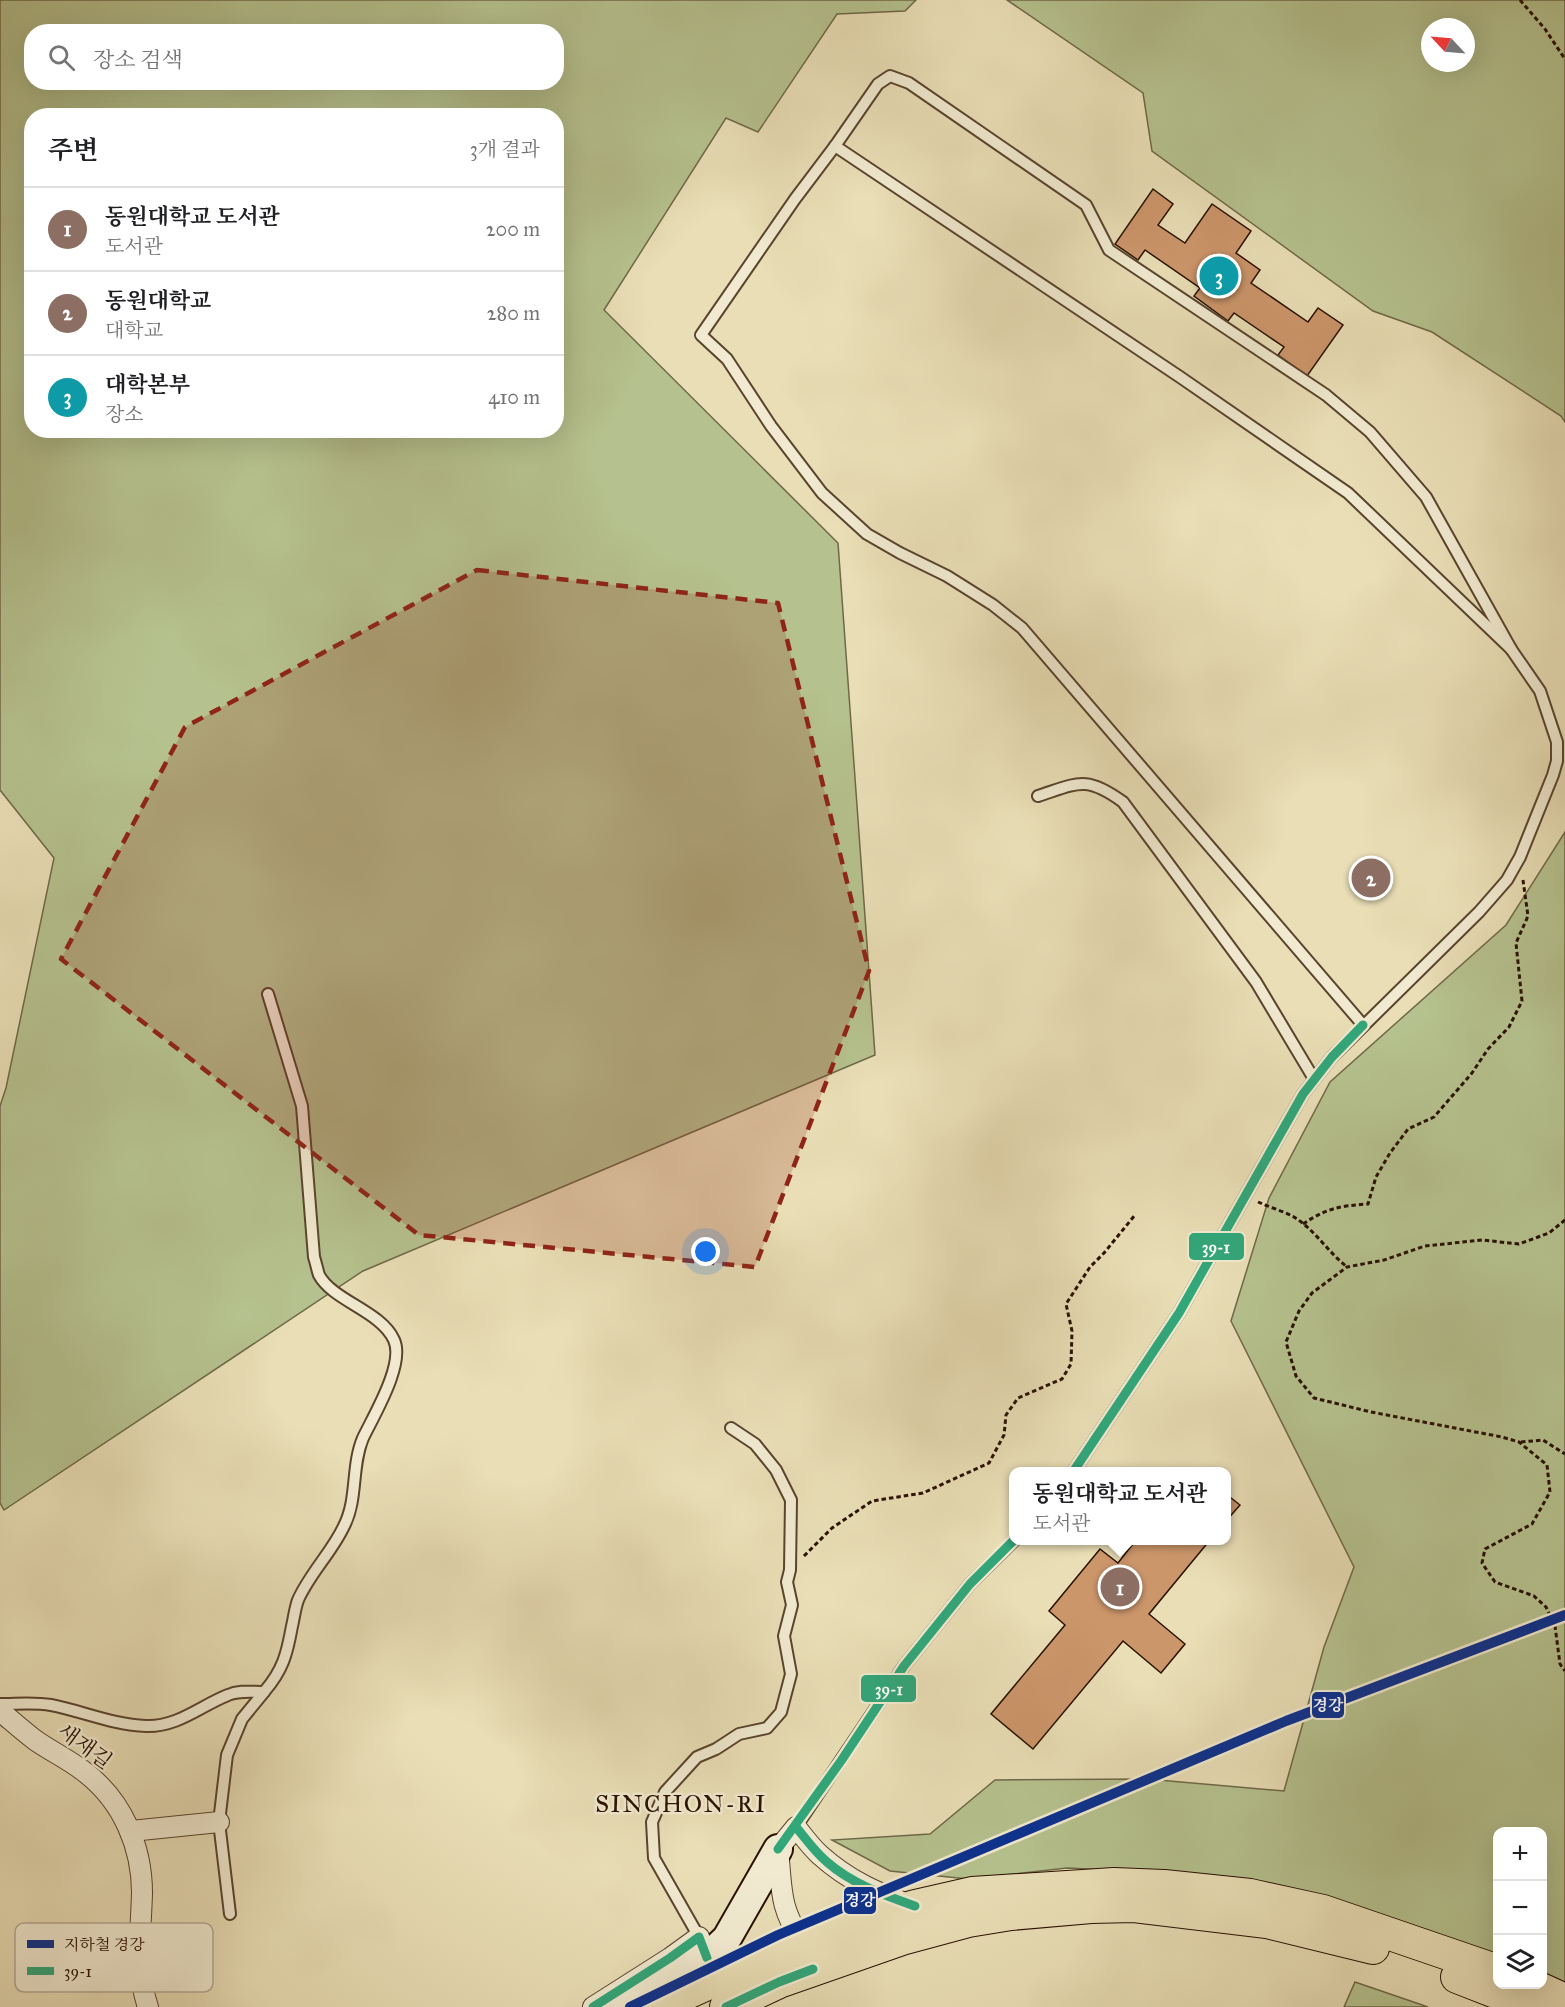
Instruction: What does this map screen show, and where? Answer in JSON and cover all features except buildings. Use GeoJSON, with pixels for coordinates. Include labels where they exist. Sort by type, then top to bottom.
{"type":"FeatureCollection","features":[{"type":"Feature","properties":{"kind":"main road"},"geometry":{"type":"LineString","coordinates":[[656,2007],[808,1955],[915,1906],[972,1893],[1114,1884],[1164,1886],[1250,1895],[1323,1911],[1493,1970]]}},
{"type":"Feature","properties":{"kind":"main road"},"geometry":{"type":"LineString","coordinates":[[726,2007],[779,1982],[808,1955],[905,1938],[968,1921],[1011,1914],[1134,1906],[1267,1922],[1344,1940],[1416,1961],[1534,2007]]}},
{"type":"Feature","properties":{"kind":"main road"},"geometry":{"type":"LineString","coordinates":[[1541,1989],[1565,2000]]}},
{"type":"Feature","properties":{"kind":"street","name":"새재길"},"geometry":{"type":"LineString","coordinates":[[0,1711],[36,1741],[78,1768],[103,1788],[131,1831],[138,1850],[141,1871],[140,1923]]}},
{"type":"Feature","properties":{"kind":"street"},"geometry":{"type":"LineString","coordinates":[[131,1831],[219,1822]]}},
{"type":"Feature","properties":{"kind":"street"},"geometry":{"type":"LineString","coordinates":[[592,2007],[670,1958],[727,1938],[778,1849],[796,1827],[818,1854],[850,1878],[878,1893],[915,1906]]}},
{"type":"Feature","properties":{"kind":"street"},"geometry":{"type":"LineString","coordinates":[[778,1849],[783,1904],[790,1924],[808,1955]]}},
{"type":"Feature","properties":{"kind":"street"},"geometry":{"type":"LineString","coordinates":[[626,2007],[698,1966],[703,1947]]}},
{"type":"Feature","properties":{"kind":"street","name":"새재길"},"geometry":{"type":"LineString","coordinates":[[143,1992],[148,2007]]}},
{"type":"Feature","properties":{"kind":"lane"},"geometry":{"type":"LineString","coordinates":[[1076,1467],[1179,1312],[1303,1094],[1314,1079],[1363,1025],[1479,912],[1507,880],[1520,857],[1553,775],[1557,761],[1557,742],[1540,691],[1511,650],[1426,497],[1370,432],[1326,395],[1109,250],[1086,205],[909,83],[890,76],[878,84],[701,335],[727,359],[771,426],[822,493],[867,534],[947,576],[993,605],[1022,628],[1363,1025]]}},
{"type":"Feature","properties":{"kind":"lane"},"geometry":{"type":"LineString","coordinates":[[835,146],[1170,370],[1347,493],[1511,650]]}},
{"type":"Feature","properties":{"kind":"lane"},"geometry":{"type":"LineString","coordinates":[[1038,796],[1081,783],[1105,789],[1124,802],[1256,982],[1314,1079]]}},
{"type":"Feature","properties":{"kind":"lane"},"geometry":{"type":"LineString","coordinates":[[230,1914],[219,1822],[227,1755],[242,1719],[276,1678],[286,1659],[297,1602],[345,1526],[353,1491],[357,1454],[392,1375],[396,1356],[395,1341],[387,1328],[327,1285],[319,1274],[314,1257],[302,1106],[268,994]]}},
{"type":"Feature","properties":{"kind":"lane"},"geometry":{"type":"LineString","coordinates":[[703,1947],[654,1858],[652,1822],[665,1792],[697,1757],[716,1749],[739,1734],[767,1728],[781,1712],[791,1674],[784,1636],[792,1605],[787,1582],[790,1570],[791,1500],[776,1470],[755,1444],[731,1428]]}},
{"type":"Feature","properties":{"kind":"lane"},"geometry":{"type":"LineString","coordinates":[[796,1827],[904,1666],[970,1584],[1010,1545]]}},
{"type":"Feature","properties":{"kind":"lane"},"geometry":{"type":"LineString","coordinates":[[0,1704],[49,1705],[129,1724],[147,1726],[175,1721],[229,1694],[243,1691],[264,1692]]}},
{"type":"Feature","properties":{"kind":"path"},"geometry":{"type":"LineString","coordinates":[[1520,0],[1545,29],[1565,58]]}},
{"type":"Feature","properties":{"kind":"path"},"geometry":{"type":"LineString","coordinates":[[1303,1224],[1339,1206],[1368,1204],[1376,1177],[1408,1129],[1434,1117],[1472,1073],[1488,1049],[1509,1027],[1522,1001],[1516,943],[1528,916],[1520,857]]}},
{"type":"Feature","properties":{"kind":"path"},"geometry":{"type":"LineString","coordinates":[[1245,1198],[1293,1216],[1347,1267]]}},
{"type":"Feature","properties":{"kind":"path"},"geometry":{"type":"LineString","coordinates":[[790,1570],[832,1528],[872,1501],[923,1493],[989,1463],[1004,1435],[1006,1415],[1018,1398],[1062,1379],[1071,1364],[1072,1331],[1066,1304],[1090,1267],[1135,1215]]}},
{"type":"Feature","properties":{"kind":"path"},"geometry":{"type":"LineString","coordinates":[[1565,1220],[1549,1233],[1519,1244],[1482,1240],[1425,1246],[1384,1260],[1347,1267],[1312,1293],[1299,1311],[1286,1342],[1296,1376],[1314,1398],[1371,1412],[1503,1437],[1519,1442],[1547,1465],[1550,1492],[1532,1524],[1485,1549],[1482,1563],[1495,1582],[1534,1596],[1546,1607],[1555,1626],[1560,1664],[1565,1671]]}},
{"type":"Feature","properties":{"kind":"path"},"geometry":{"type":"LineString","coordinates":[[1519,1442],[1543,1440],[1565,1454]]}},
{"type":"Feature","properties":{"kind":"highlighted area"},"geometry":{"type":"Polygon","coordinates":[[[477,570],[778,603],[869,971],[755,1267],[419,1235],[61,959],[185,727],[477,570]]]}},
{"type":"Feature","properties":{"kind":"green space"},"geometry":{"type":"Polygon","coordinates":[[[0,0],[916,0],[905,11],[837,14],[758,132],[726,118],[604,310],[838,543],[875,1055],[363,1271],[4,1510],[0,1503],[0,1106],[6,1088],[54,858],[0,790],[0,0]]]}},
{"type":"Feature","properties":{"kind":"green space"},"geometry":{"type":"Polygon","coordinates":[[[1007,0],[1565,0],[1565,422],[1561,416],[1432,332],[1373,311],[1152,151],[1143,93],[1007,0]]]}},
{"type":"Feature","properties":{"kind":"green space"},"geometry":{"type":"Polygon","coordinates":[[[1565,832],[1565,1987],[1547,1980],[1547,1827],[1493,1827],[1493,1958],[1360,1907],[1214,1875],[1067,1868],[968,1879],[890,1871],[832,1840],[930,1834],[995,1780],[1147,1779],[1284,1791],[1324,1647],[1354,1567],[1231,1321],[1269,1198],[1330,1082],[1506,925],[1565,832]]]}},
{"type":"Feature","properties":{"kind":"green space"},"geometry":{"type":"Polygon","coordinates":[[[1355,1982],[1428,2007],[1344,2007],[1355,1982]]]}},
{"type":"Feature","properties":{"kind":"metro line","name":"경강"},"geometry":{"type":"LineString","coordinates":[[630,2007],[778,1935],[1286,1721],[1565,1615]]}},
{"type":"Feature","properties":{"kind":"transit line","name":"39-1"},"geometry":{"type":"LineString","coordinates":[[1076,1467],[1179,1313],[1303,1094],[1332,1057],[1363,1025]]}},
{"type":"Feature","properties":{"kind":"transit line","name":"39-1"},"geometry":{"type":"LineString","coordinates":[[778,1849],[841,1761],[904,1666],[970,1584],[1009,1545]]}},
{"type":"Feature","properties":{"kind":"transit line","name":"39-1"},"geometry":{"type":"LineString","coordinates":[[796,1827],[823,1858],[847,1877],[915,1906]]}},
{"type":"Feature","properties":{"kind":"transit line","name":"39-1"},"geometry":{"type":"LineString","coordinates":[[593,2007],[699,1937],[707,1958]]}},
{"type":"Feature","properties":{"kind":"transit line","name":"39-1"},"geometry":{"type":"LineString","coordinates":[[726,2007],[813,1969]]}},
{"type":"Feature","properties":{"kind":"place","name":"대학본부"},"geometry":{"type":"Point","coordinates":[1219,276]}},
{"type":"Feature","properties":{"kind":"place","name":"동원대학교"},"geometry":{"type":"Point","coordinates":[1371,878]}},
{"type":"Feature","properties":{"kind":"place","name":"동원대학교 도서관"},"geometry":{"type":"Point","coordinates":[1120,1587]}},
{"type":"Feature","properties":{"kind":"district","name":"SINCHON-RI"},"geometry":{"type":"Point","coordinates":[681,1804]}}]}
